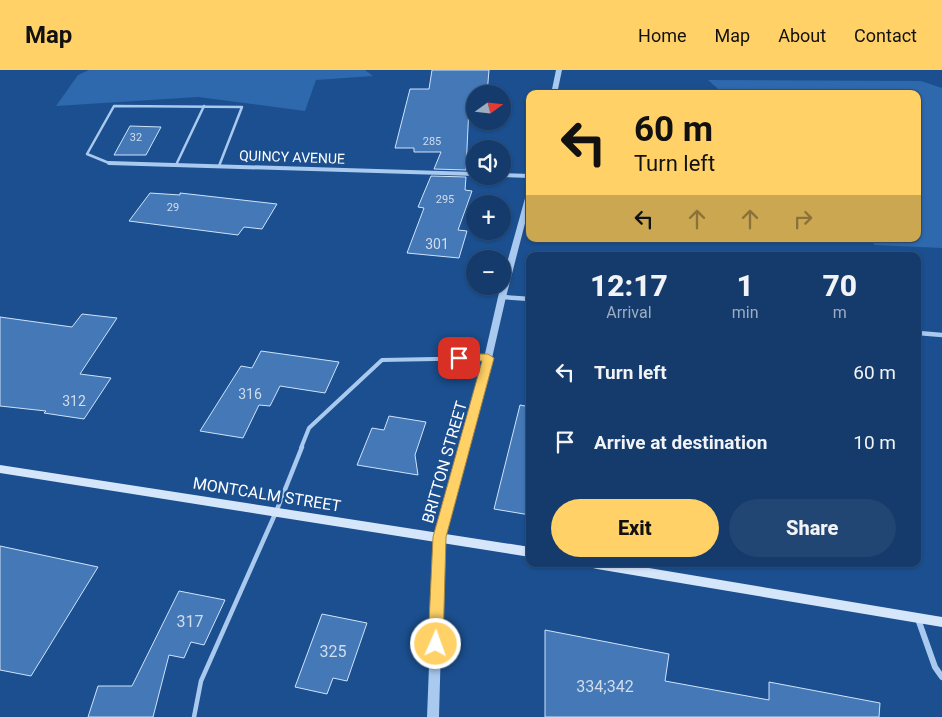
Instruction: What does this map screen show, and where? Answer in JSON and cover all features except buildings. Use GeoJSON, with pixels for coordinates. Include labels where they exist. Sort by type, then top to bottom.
{"type":"FeatureCollection","features":[{"type":"Feature","properties":{"kind":"main road","name":"MONTCALM STREET"},"geometry":{"type":"LineString","coordinates":[[0,468],[526,551]]}},
{"type":"Feature","properties":{"kind":"main road"},"geometry":{"type":"LineString","coordinates":[[615,567],[942,622]]}},
{"type":"Feature","properties":{"kind":"street"},"geometry":{"type":"LineString","coordinates":[[555,90],[559,70]]}},
{"type":"Feature","properties":{"kind":"street","name":"QUINCY AVENUE"},"geometry":{"type":"LineString","coordinates":[[109,163],[466,174]]}},
{"type":"Feature","properties":{"kind":"street"},"geometry":{"type":"LineString","coordinates":[[511,175],[526,176]]}},
{"type":"Feature","properties":{"kind":"street","name":"BRITTON STREET"},"geometry":{"type":"LineString","coordinates":[[433,717],[439,537],[488,358],[526,207]]}},
{"type":"Feature","properties":{"kind":"street"},"geometry":{"type":"LineString","coordinates":[[502,297],[526,299]]}},
{"type":"Feature","properties":{"kind":"street"},"geometry":{"type":"LineString","coordinates":[[921,333],[942,335]]}},
{"type":"Feature","properties":{"kind":"street"},"geometry":{"type":"LineString","coordinates":[[918,619],[936,667],[942,677]]}},
{"type":"Feature","properties":{"kind":"lane"},"geometry":{"type":"LineString","coordinates":[[109,163],[86,154],[114,106],[242,107],[219,166]]}},
{"type":"Feature","properties":{"kind":"lane"},"geometry":{"type":"LineString","coordinates":[[176,165],[204,106]]}},
{"type":"Feature","properties":{"kind":"lane"},"geometry":{"type":"LineString","coordinates":[[194,717],[201,681],[276,512],[309,428],[382,360],[488,358]]}},
{"type":"Feature","properties":{"kind":"shaded area"},"geometry":{"type":"Polygon","coordinates":[[[89,70],[365,70],[373,76],[316,80],[305,111],[198,97],[56,106],[78,75],[89,70]]]}},
{"type":"Feature","properties":{"kind":"shaded area"},"geometry":{"type":"Polygon","coordinates":[[[708,80],[921,81],[942,88],[942,248],[875,245],[872,242],[921,242],[921,90],[719,90],[708,80]]]}},
{"type":"Feature","properties":{"kind":"route"},"geometry":{"type":"LineString","coordinates":[[436,644],[439,537],[480,393],[488,358],[459,358]]}}]}
